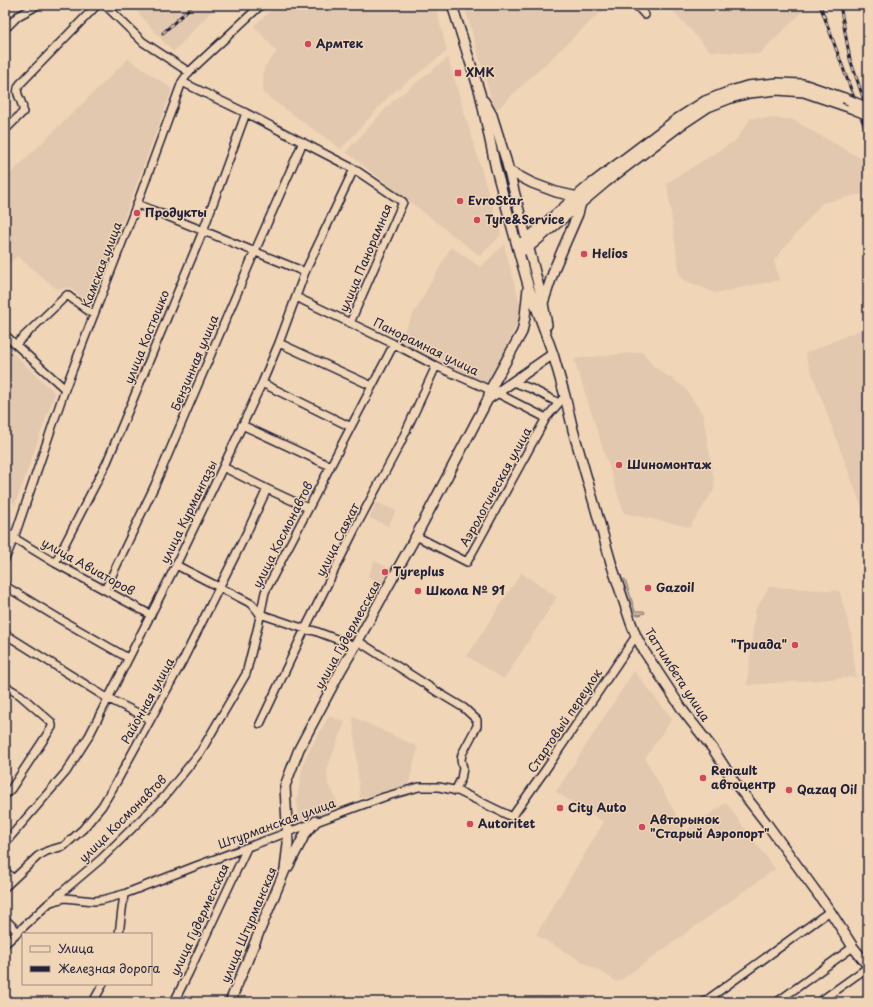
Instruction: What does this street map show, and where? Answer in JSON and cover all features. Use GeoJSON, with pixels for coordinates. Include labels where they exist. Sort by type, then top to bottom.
{"type":"FeatureCollection","features":[{"type":"Feature","properties":{"kind":"main road"},"geometry":{"type":"LineString","coordinates":[[452,5],[480,93],[496,169],[528,285],[553,354]]}},
{"type":"Feature","properties":{"kind":"main road"},"geometry":{"type":"LineString","coordinates":[[543,302],[555,267],[578,214],[580,200],[591,184],[705,101],[748,86],[777,83],[803,84],[868,108]]}},
{"type":"Feature","properties":{"kind":"main road"},"geometry":{"type":"LineString","coordinates":[[518,249],[528,243],[580,200],[681,125],[708,107],[731,98],[749,93],[777,90],[804,92],[868,115]]}},
{"type":"Feature","properties":{"kind":"main road"},"geometry":{"type":"LineString","coordinates":[[480,93],[492,115],[509,171],[543,302],[553,354]]}},
{"type":"Feature","properties":{"kind":"main road"},"geometry":{"type":"LineString","coordinates":[[509,171],[532,183],[580,200]]}},
{"type":"Feature","properties":{"kind":"main road"},"geometry":{"type":"LineString","coordinates":[[492,394],[522,332],[528,285]]}},
{"type":"Feature","properties":{"kind":"main road","name":"улица Гудермесская"},"geometry":{"type":"LineString","coordinates":[[287,832],[285,786],[299,749],[492,394],[513,382],[553,354]]}},
{"type":"Feature","properties":{"kind":"main road","name":"Таттимбета улица"},"geometry":{"type":"LineString","coordinates":[[553,354],[562,399],[573,430],[630,623],[636,636],[644,651],[684,712],[713,749],[868,966]]}},
{"type":"Feature","properties":{"kind":"main road"},"geometry":{"type":"LineString","coordinates":[[285,872],[305,834],[316,821]]}},
{"type":"Feature","properties":{"kind":"main road","name":"улица Штурманская"},"geometry":{"type":"LineString","coordinates":[[230,1002],[285,872],[288,843],[287,832]]}},
{"type":"Feature","properties":{"kind":"street"},"geometry":{"type":"LineString","coordinates":[[5,29],[18,16],[37,5]]}},
{"type":"Feature","properties":{"kind":"street"},"geometry":{"type":"LineString","coordinates":[[5,130],[23,112],[23,106],[17,89],[20,84],[97,5]]}},
{"type":"Feature","properties":{"kind":"street"},"geometry":{"type":"LineString","coordinates":[[105,5],[143,42],[189,72]]}},
{"type":"Feature","properties":{"kind":"street","name":"Камская улица"},"geometry":{"type":"LineString","coordinates":[[5,559],[14,538],[65,389],[137,204],[182,82],[189,72],[261,5]]}},
{"type":"Feature","properties":{"kind":"street"},"geometry":{"type":"LineString","coordinates":[[636,5],[645,15]]}},
{"type":"Feature","properties":{"kind":"street"},"geometry":{"type":"LineString","coordinates":[[182,82],[246,113],[354,169]]}},
{"type":"Feature","properties":{"kind":"street","name":"улица Костюшко"},"geometry":{"type":"LineString","coordinates":[[55,563],[107,462],[203,231],[246,113]]}},
{"type":"Feature","properties":{"kind":"street","name":"Бензинная улица"},"geometry":{"type":"LineString","coordinates":[[105,590],[155,485],[303,142]]}},
{"type":"Feature","properties":{"kind":"street","name":"улица Панорамная"},"geometry":{"type":"LineString","coordinates":[[350,323],[403,202],[354,169]]}},
{"type":"Feature","properties":{"kind":"street","name":"улица Курмангазы"},"geometry":{"type":"LineString","coordinates":[[5,842],[66,772],[89,736],[176,565],[223,467],[279,343],[305,272],[354,169]]}},
{"type":"Feature","properties":{"kind":"street"},"geometry":{"type":"LineString","coordinates":[[137,204],[305,272]]}},
{"type":"Feature","properties":{"kind":"street"},"geometry":{"type":"LineString","coordinates":[[16,344],[67,295],[94,315]]}},
{"type":"Feature","properties":{"kind":"street","name":"Панорамная улица"},"geometry":{"type":"LineString","coordinates":[[296,297],[394,344],[492,394],[546,418]]}},
{"type":"Feature","properties":{"kind":"street"},"geometry":{"type":"LineString","coordinates":[[5,335],[65,389]]}},
{"type":"Feature","properties":{"kind":"street"},"geometry":{"type":"LineString","coordinates":[[279,343],[372,386]]}},
{"type":"Feature","properties":{"kind":"street","name":"улица Космонавтов"},"geometry":{"type":"LineString","coordinates":[[5,944],[49,903],[101,859],[165,796],[201,751],[246,674],[265,592],[394,344]]}},
{"type":"Feature","properties":{"kind":"street","name":"улица Саяхат"},"geometry":{"type":"LineString","coordinates":[[260,724],[359,521],[400,444],[436,366]]}},
{"type":"Feature","properties":{"kind":"street"},"geometry":{"type":"LineString","coordinates":[[513,382],[562,399]]}},
{"type":"Feature","properties":{"kind":"street"},"geometry":{"type":"LineString","coordinates":[[262,383],[351,426]]}},
{"type":"Feature","properties":{"kind":"street","name":"Аэрологическая улица"},"geometry":{"type":"LineString","coordinates":[[416,536],[467,562],[546,418],[562,399]]}},
{"type":"Feature","properties":{"kind":"street"},"geometry":{"type":"LineString","coordinates":[[242,425],[330,466]]}},
{"type":"Feature","properties":{"kind":"street"},"geometry":{"type":"LineString","coordinates":[[223,467],[308,508]]}},
{"type":"Feature","properties":{"kind":"street","name":"Районная улица"},"geometry":{"type":"LineString","coordinates":[[5,887],[38,856],[47,851],[64,846],[83,829],[102,806],[183,660],[220,588],[267,489]]}},
{"type":"Feature","properties":{"kind":"street","name":"улица Авиаторов"},"geometry":{"type":"LineString","coordinates":[[5,531],[55,563],[151,614]]}},
{"type":"Feature","properties":{"kind":"street"},"geometry":{"type":"LineString","coordinates":[[176,565],[240,597],[252,604],[260,614],[357,644],[464,708],[473,715],[477,720],[477,726],[462,754],[461,760],[463,768],[461,779],[456,791]]}},
{"type":"Feature","properties":{"kind":"street"},"geometry":{"type":"LineString","coordinates":[[5,586],[128,658]]}},
{"type":"Feature","properties":{"kind":"street"},"geometry":{"type":"LineString","coordinates":[[5,634],[107,698],[150,719]]}},
{"type":"Feature","properties":{"kind":"street","name":"Стартовый переулок"},"geometry":{"type":"LineString","coordinates":[[512,817],[636,636]]}},
{"type":"Feature","properties":{"kind":"street"},"geometry":{"type":"LineString","coordinates":[[5,686],[20,695],[51,722],[52,727],[11,789],[5,795]]}},
{"type":"Feature","properties":{"kind":"street","name":"Штурманская улица"},"geometry":{"type":"LineString","coordinates":[[49,903],[65,898],[94,901],[124,894],[316,821],[384,797],[420,787],[439,787],[456,791],[512,817]]}},
{"type":"Feature","properties":{"kind":"street","name":"улица Гудермесская"},"geometry":{"type":"LineString","coordinates":[[174,1002],[247,848]]}},
{"type":"Feature","properties":{"kind":"street"},"geometry":{"type":"LineString","coordinates":[[5,871],[13,879]]}},
{"type":"Feature","properties":{"kind":"street"},"geometry":{"type":"LineString","coordinates":[[120,933],[124,894]]}},
{"type":"Feature","properties":{"kind":"street"},"geometry":{"type":"LineString","coordinates":[[704,1002],[830,911]]}},
{"type":"Feature","properties":{"kind":"street"},"geometry":{"type":"LineString","coordinates":[[5,919],[18,932]]}},
{"type":"Feature","properties":{"kind":"street"},"geometry":{"type":"LineString","coordinates":[[778,1002],[853,947]]}},
{"type":"Feature","properties":{"kind":"street"},"geometry":{"type":"LineString","coordinates":[[819,1002],[868,966]]}},
{"type":"Feature","properties":{"kind":"street"},"geometry":{"type":"LineString","coordinates":[[93,1002],[102,985]]}},
{"type":"Feature","properties":{"kind":"shaded area"},"geometry":{"type":"Polygon","coordinates":[[[135,5],[217,5],[173,52],[133,7],[135,5]]]}},
{"type":"Feature","properties":{"kind":"shaded area"},"geometry":{"type":"Polygon","coordinates":[[[277,5],[435,5],[447,51],[390,95],[341,149],[263,93],[264,67],[277,52],[254,26],[277,5]]]}},
{"type":"Feature","properties":{"kind":"shaded area"},"geometry":{"type":"Polygon","coordinates":[[[464,5],[608,5],[495,111],[464,5]]]}},
{"type":"Feature","properties":{"kind":"shaded area"},"geometry":{"type":"Polygon","coordinates":[[[668,5],[809,5],[759,54],[710,51],[668,5]]]}},
{"type":"Feature","properties":{"kind":"shaded area"},"geometry":{"type":"Polygon","coordinates":[[[863,5],[868,5],[868,37],[862,31],[863,5]]]}},
{"type":"Feature","properties":{"kind":"shaded area"},"geometry":{"type":"Polygon","coordinates":[[[448,58],[501,235],[480,256],[346,152],[394,100],[448,58]]]}},
{"type":"Feature","properties":{"kind":"shaded area"},"geometry":{"type":"Polygon","coordinates":[[[128,59],[172,89],[91,306],[70,287],[57,289],[17,256],[5,267],[5,179],[128,59]]]}},
{"type":"Feature","properties":{"kind":"shaded area"},"geometry":{"type":"Polygon","coordinates":[[[751,118],[791,119],[862,159],[868,172],[868,194],[856,195],[822,203],[774,260],[779,280],[715,293],[680,278],[667,183],[735,141],[751,118]]]}},
{"type":"Feature","properties":{"kind":"shaded area"},"geometry":{"type":"Polygon","coordinates":[[[504,245],[522,312],[489,385],[399,340],[451,247],[480,267],[504,245]]]}},
{"type":"Feature","properties":{"kind":"shaded area"},"geometry":{"type":"Polygon","coordinates":[[[868,326],[868,524],[805,354],[868,326]]]}},
{"type":"Feature","properties":{"kind":"shaded area"},"geometry":{"type":"Polygon","coordinates":[[[5,346],[55,393],[15,505],[5,494],[5,346]]]}},
{"type":"Feature","properties":{"kind":"shaded area"},"geometry":{"type":"Polygon","coordinates":[[[643,352],[653,366],[684,387],[703,415],[715,488],[690,527],[624,513],[574,359],[643,352]]]}},
{"type":"Feature","properties":{"kind":"shaded area"},"geometry":{"type":"Polygon","coordinates":[[[376,502],[396,511],[388,526],[370,518],[376,502]]]}},
{"type":"Feature","properties":{"kind":"shaded area"},"geometry":{"type":"Polygon","coordinates":[[[374,561],[394,570],[386,585],[368,577],[374,561]]]}},
{"type":"Feature","properties":{"kind":"shaded area"},"geometry":{"type":"Polygon","coordinates":[[[521,573],[557,597],[504,679],[467,656],[521,573]]]}},
{"type":"Feature","properties":{"kind":"shaded area"},"geometry":{"type":"Polygon","coordinates":[[[625,579],[635,611],[644,611],[645,613],[639,615],[632,613],[621,580],[625,579]]]}},
{"type":"Feature","properties":{"kind":"shaded area"},"geometry":{"type":"Polygon","coordinates":[[[769,587],[838,591],[840,593],[851,633],[856,677],[747,685],[755,611],[769,587]]]}},
{"type":"Feature","properties":{"kind":"shaded area","name":"Авторынок \"Старый Аэропорт\""},"geometry":{"type":"Polygon","coordinates":[[[634,671],[672,719],[645,758],[685,831],[726,803],[775,869],[618,982],[536,935],[604,822],[556,792],[634,671]]]}},
{"type":"Feature","properties":{"kind":"shaded area"},"geometry":{"type":"Polygon","coordinates":[[[329,716],[345,722],[327,769],[328,785],[333,792],[339,807],[299,822],[297,800],[305,758],[329,716]]]}},
{"type":"Feature","properties":{"kind":"shaded area"},"geometry":{"type":"Polygon","coordinates":[[[353,717],[418,747],[408,786],[360,798],[353,717]]]}},
{"type":"Feature","properties":{"kind":"railway"},"geometry":{"type":"LineString","coordinates":[[163,33],[193,5]]}},
{"type":"Feature","properties":{"kind":"railway"},"geometry":{"type":"LineString","coordinates":[[820,5],[868,136]]}},
{"type":"Feature","properties":{"kind":"railway"},"geometry":{"type":"LineString","coordinates":[[840,5],[850,59],[868,112]]}},
{"type":"Feature","properties":{"kind":"place","name":"Армтек"},"geometry":{"type":"Point","coordinates":[308,44]}},
{"type":"Feature","properties":{"kind":"place","name":"ХМК"},"geometry":{"type":"Point","coordinates":[458,73]}},
{"type":"Feature","properties":{"kind":"place","name":"EvroStar"},"geometry":{"type":"Point","coordinates":[460,201]}},
{"type":"Feature","properties":{"kind":"place","name":"Продукты"},"geometry":{"type":"Point","coordinates":[137,213]}},
{"type":"Feature","properties":{"kind":"place","name":"Tyre&Service"},"geometry":{"type":"Point","coordinates":[477,220]}},
{"type":"Feature","properties":{"kind":"place","name":"Helios"},"geometry":{"type":"Point","coordinates":[584,254]}},
{"type":"Feature","properties":{"kind":"place","name":"Шиномонтаж"},"geometry":{"type":"Point","coordinates":[619,465]}},
{"type":"Feature","properties":{"kind":"place","name":"Tyreplus"},"geometry":{"type":"Point","coordinates":[385,572]}},
{"type":"Feature","properties":{"kind":"place","name":"Gazoil"},"geometry":{"type":"Point","coordinates":[648,588]}},
{"type":"Feature","properties":{"kind":"place","name":"Школа № 91"},"geometry":{"type":"Point","coordinates":[418,591]}},
{"type":"Feature","properties":{"kind":"place","name":"\"Триада\""},"geometry":{"type":"Point","coordinates":[795,645]}},
{"type":"Feature","properties":{"kind":"place","name":"Renault автоцентр"},"geometry":{"type":"Point","coordinates":[703,778]}},
{"type":"Feature","properties":{"kind":"place","name":"Qazaq Oil"},"geometry":{"type":"Point","coordinates":[789,790]}},
{"type":"Feature","properties":{"kind":"place","name":"City Auto"},"geometry":{"type":"Point","coordinates":[560,808]}},
{"type":"Feature","properties":{"kind":"place","name":"Autoritet"},"geometry":{"type":"Point","coordinates":[470,824]}},
{"type":"Feature","properties":{"kind":"place","name":"Авторынок \"Старый Аэропорт\""},"geometry":{"type":"Point","coordinates":[642,827]}}]}
